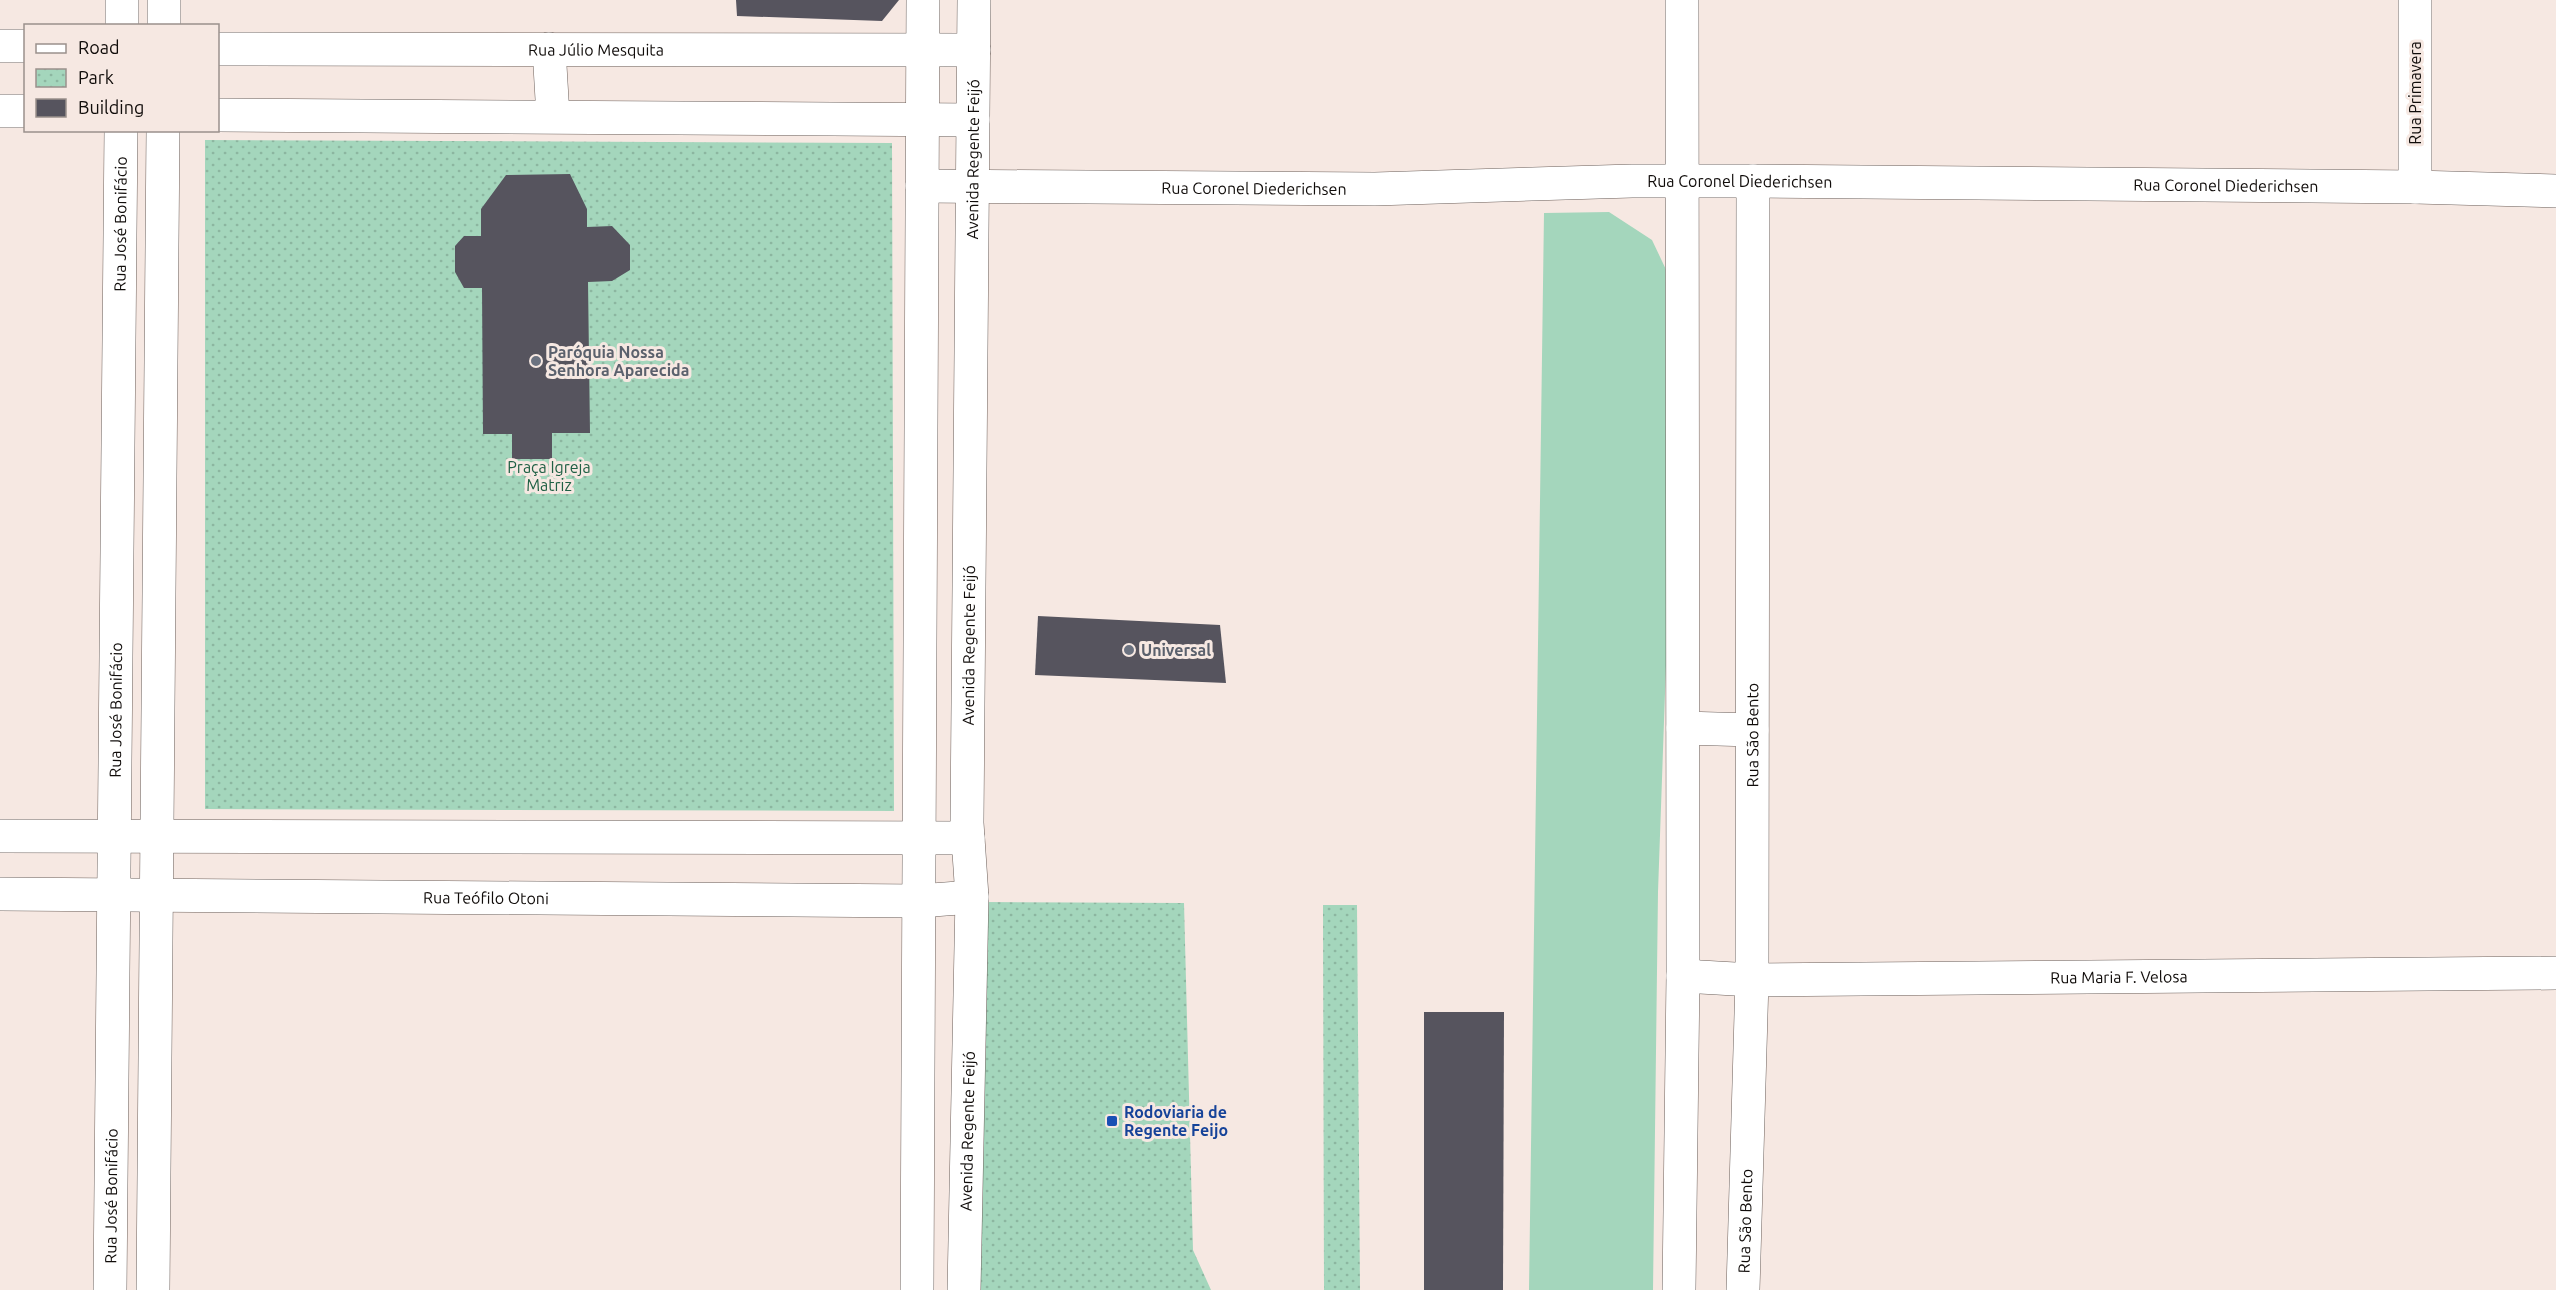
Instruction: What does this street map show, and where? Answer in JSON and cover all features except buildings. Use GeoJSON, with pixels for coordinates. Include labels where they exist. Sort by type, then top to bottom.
{"type":"FeatureCollection","features":[{"type":"Feature","properties":{"kind":"street"},"geometry":{"type":"LineString","coordinates":[[122,0],[122,24]]}},
{"type":"Feature","properties":{"kind":"street"},"geometry":{"type":"LineString","coordinates":[[164,0],[164,24]]}},
{"type":"Feature","properties":{"kind":"street"},"geometry":{"type":"LineString","coordinates":[[917,1290],[923,0]]}},
{"type":"Feature","properties":{"kind":"street","name":"Avenida Regente Feijó"},"geometry":{"type":"LineString","coordinates":[[964,1290],[972,897],[968,838],[974,0]]}},
{"type":"Feature","properties":{"kind":"street"},"geometry":{"type":"LineString","coordinates":[[1679,1290],[1683,976],[1682,0]]}},
{"type":"Feature","properties":{"kind":"street","name":"Rua Primavera"},"geometry":{"type":"LineString","coordinates":[[2415,0],[2415,187]]}},
{"type":"Feature","properties":{"kind":"street"},"geometry":{"type":"LineString","coordinates":[[0,46],[24,46]]}},
{"type":"Feature","properties":{"kind":"street"},"geometry":{"type":"LineString","coordinates":[[549,48],[553,116]]}},
{"type":"Feature","properties":{"kind":"street","name":"Rua Júlio Mesquita"},"geometry":{"type":"LineString","coordinates":[[219,49],[974,50]]}},
{"type":"Feature","properties":{"kind":"street"},"geometry":{"type":"LineString","coordinates":[[0,111],[24,111]]}},
{"type":"Feature","properties":{"kind":"street"},"geometry":{"type":"LineString","coordinates":[[219,115],[973,120]]}},
{"type":"Feature","properties":{"kind":"street","name":"Rua José Bonifácio"},"geometry":{"type":"LineString","coordinates":[[110,1290],[121,132]]}},
{"type":"Feature","properties":{"kind":"street"},"geometry":{"type":"LineString","coordinates":[[153,1290],[163,132]]}},
{"type":"Feature","properties":{"kind":"street","name":"Rua Coronel Diederichsen"},"geometry":{"type":"LineString","coordinates":[[922,186],[1375,189],[1632,181],[1753,181],[2415,187],[2556,191]]}},
{"type":"Feature","properties":{"kind":"street","name":"Rua São Bento"},"geometry":{"type":"LineString","coordinates":[[1743,1290],[1752,980],[1753,181]]}},
{"type":"Feature","properties":{"kind":"street"},"geometry":{"type":"LineString","coordinates":[[921,438],[970,437]]}},
{"type":"Feature","properties":{"kind":"street"},"geometry":{"type":"LineString","coordinates":[[920,603],[969,605]]}},
{"type":"Feature","properties":{"kind":"street"},"geometry":{"type":"LineString","coordinates":[[1683,728],[1752,730]]}},
{"type":"Feature","properties":{"kind":"street"},"geometry":{"type":"LineString","coordinates":[[0,836],[968,838]]}},
{"type":"Feature","properties":{"kind":"street","name":"Rua Teófilo Otoni"},"geometry":{"type":"LineString","coordinates":[[0,894],[919,902],[972,897]]}},
{"type":"Feature","properties":{"kind":"street","name":"Rua Maria F. Velosa"},"geometry":{"type":"LineString","coordinates":[[1683,976],[1752,980],[2556,973]]}},
{"type":"Feature","properties":{"kind":"street"},"geometry":{"type":"LineString","coordinates":[[918,1155],[965,1159]]}},
{"type":"Feature","properties":{"kind":"green space","name":"Praça Igreja Matriz"},"geometry":{"type":"Polygon","coordinates":[[[205,140],[892,143],[894,811],[205,809],[205,140]]]}},
{"type":"Feature","properties":{"kind":"green space"},"geometry":{"type":"Polygon","coordinates":[[[1609,212],[1652,240],[1679,297],[1658,892],[1653,1290],[1529,1290],[1544,213],[1609,212]]]}},
{"type":"Feature","properties":{"kind":"green space"},"geometry":{"type":"Polygon","coordinates":[[[984,902],[1184,903],[1193,1250],[1211,1290],[972,1290],[984,902]]]}},
{"type":"Feature","properties":{"kind":"green space"},"geometry":{"type":"Polygon","coordinates":[[[1323,905],[1357,905],[1360,1290],[1324,1290],[1323,905]]]}},
{"type":"Feature","properties":{"kind":"place","name":"Paróquia Nossa Senhora Aparecida"},"geometry":{"type":"Point","coordinates":[536,361]}},
{"type":"Feature","properties":{"kind":"place","name":"Universal"},"geometry":{"type":"Point","coordinates":[1129,650]}},
{"type":"Feature","properties":{"kind":"place","name":"Rodoviaria de Regente Feijo"},"geometry":{"type":"Point","coordinates":[1112,1121]}}]}
